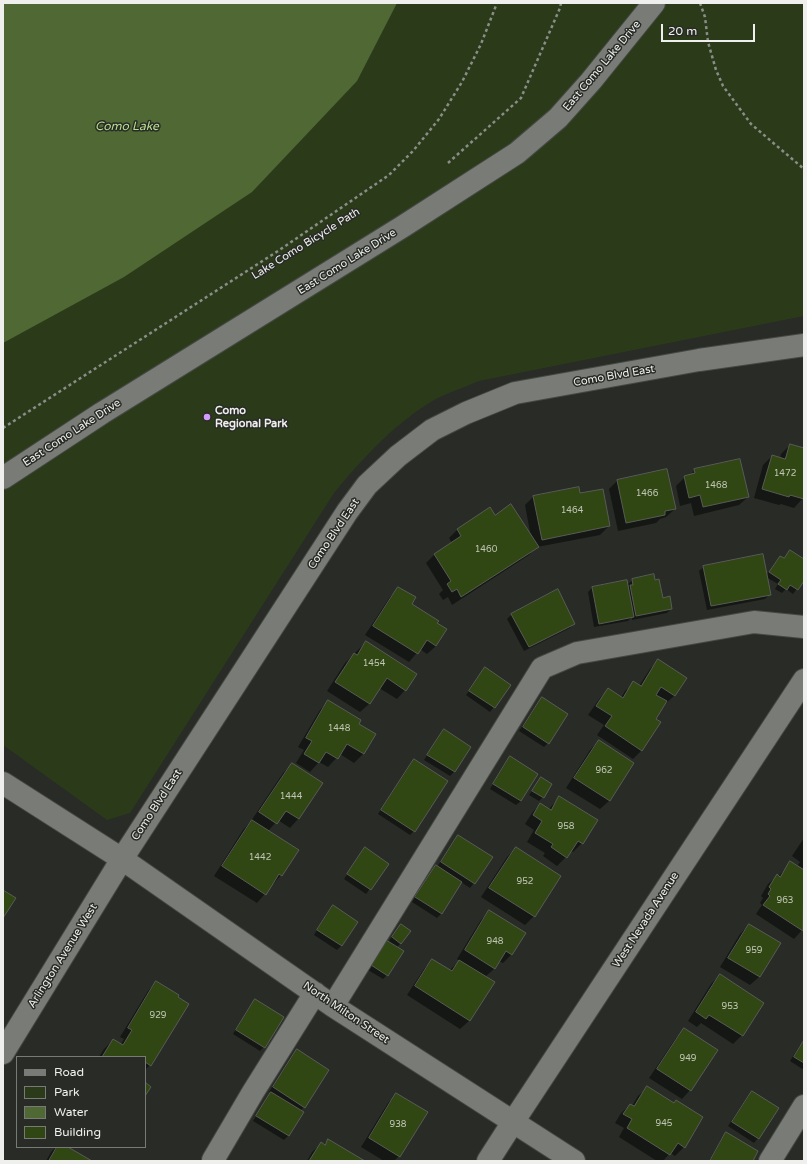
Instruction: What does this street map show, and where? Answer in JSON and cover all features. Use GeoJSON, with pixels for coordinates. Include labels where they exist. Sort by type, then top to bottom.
{"type":"FeatureCollection","features":[{"type":"Feature","properties":{"kind":"street","name":"East Como Lake Drive"},"geometry":{"type":"LineString","coordinates":[[3,478],[102,413],[396,231],[517,153],[558,118],[591,81],[654,3]]}},
{"type":"Feature","properties":{"kind":"street","name":"Como Blvd East"},"geometry":{"type":"LineString","coordinates":[[122,859],[347,512],[367,485],[398,456],[432,430],[515,393],[699,360],[804,345]]}},
{"type":"Feature","properties":{"kind":"street"},"geometry":{"type":"LineString","coordinates":[[334,1006],[542,668],[577,653],[754,622],[804,627]]}},
{"type":"Feature","properties":{"kind":"street","name":"West Nevada Avenue"},"geometry":{"type":"LineString","coordinates":[[488,1161],[804,680]]}},
{"type":"Feature","properties":{"kind":"street"},"geometry":{"type":"LineString","coordinates":[[3,784],[122,859]]}},
{"type":"Feature","properties":{"kind":"street","name":"North Milton Street"},"geometry":{"type":"LineString","coordinates":[[122,859],[334,1006],[574,1161]]}},
{"type":"Feature","properties":{"kind":"street","name":"Arlington Avenue West"},"geometry":{"type":"LineString","coordinates":[[3,1053],[122,859]]}},
{"type":"Feature","properties":{"kind":"street"},"geometry":{"type":"LineString","coordinates":[[213,1160],[253,1092],[315,993]]}},
{"type":"Feature","properties":{"kind":"street"},"geometry":{"type":"LineString","coordinates":[[770,1161],[804,1106]]}},
{"type":"Feature","properties":{"kind":"path"},"geometry":{"type":"LineString","coordinates":[[3,428],[278,251],[389,175],[413,151],[439,119],[462,82],[481,44],[497,3]]}},
{"type":"Feature","properties":{"kind":"path"},"geometry":{"type":"LineString","coordinates":[[443,166],[521,98],[561,3]]}},
{"type":"Feature","properties":{"kind":"path"},"geometry":{"type":"LineString","coordinates":[[700,3],[705,16],[708,42],[716,70],[723,86],[751,124],[804,169]]}},
{"type":"Feature","properties":{"kind":"green space","name":"Como Regional Park"},"geometry":{"type":"Polygon","coordinates":[[[3,3],[804,3],[804,316],[479,381],[440,397],[415,412],[378,444],[334,493],[130,813],[107,820],[3,745],[3,3]]]}},
{"type":"Feature","properties":{"kind":"water","name":"Como Lake"},"geometry":{"type":"Polygon","coordinates":[[[3,3],[397,3],[357,81],[252,192],[124,277],[3,343],[3,3]]]}},
{"type":"Feature","properties":{"kind":"building"},"geometry":{"type":"Polygon","coordinates":[[[790,444],[804,448],[804,499],[790,495],[789,497],[762,489],[772,455],[785,459],[790,444]]]}},
{"type":"Feature","properties":{"kind":"building"},"geometry":{"type":"Polygon","coordinates":[[[740,459],[749,497],[703,507],[700,495],[689,498],[684,476],[695,473],[694,469],[740,459]]]}},
{"type":"Feature","properties":{"kind":"building"},"geometry":{"type":"Polygon","coordinates":[[[667,469],[676,509],[665,511],[665,515],[626,523],[617,480],[667,469]]]}},
{"type":"Feature","properties":{"kind":"building"},"geometry":{"type":"Polygon","coordinates":[[[579,487],[580,493],[603,489],[610,526],[542,540],[533,496],[579,487]]]}},
{"type":"Feature","properties":{"kind":"building"},"geometry":{"type":"Polygon","coordinates":[[[511,504],[539,547],[461,597],[457,589],[452,592],[447,584],[451,581],[434,554],[461,536],[457,529],[490,507],[495,515],[511,504]]]}},
{"type":"Feature","properties":{"kind":"building"},"geometry":{"type":"Polygon","coordinates":[[[790,550],[804,559],[804,581],[798,590],[790,585],[787,590],[778,584],[781,580],[769,572],[780,556],[784,558],[790,550]]]}},
{"type":"Feature","properties":{"kind":"building"},"geometry":{"type":"Polygon","coordinates":[[[763,554],[771,595],[711,606],[703,566],[763,554]]]}},
{"type":"Feature","properties":{"kind":"building"},"geometry":{"type":"Polygon","coordinates":[[[654,574],[655,580],[659,579],[663,598],[670,596],[672,609],[636,616],[630,585],[633,585],[632,579],[654,574]]]}},
{"type":"Feature","properties":{"kind":"building"},"geometry":{"type":"Polygon","coordinates":[[[627,580],[634,617],[599,624],[592,587],[627,580]]]}},
{"type":"Feature","properties":{"kind":"building"},"geometry":{"type":"Polygon","coordinates":[[[398,587],[416,597],[412,604],[439,621],[437,623],[447,629],[436,646],[427,640],[418,654],[373,626],[398,587]]]}},
{"type":"Feature","properties":{"kind":"building"},"geometry":{"type":"Polygon","coordinates":[[[558,589],[575,624],[529,647],[511,614],[558,589]]]}},
{"type":"Feature","properties":{"kind":"building"},"geometry":{"type":"Polygon","coordinates":[[[366,641],[417,674],[406,691],[387,678],[370,704],[335,682],[354,653],[357,655],[366,641]]]}},
{"type":"Feature","properties":{"kind":"building"},"geometry":{"type":"Polygon","coordinates":[[[658,659],[687,678],[675,696],[661,687],[656,695],[667,701],[656,719],[661,722],[642,751],[605,726],[612,716],[596,706],[608,688],[623,698],[633,681],[641,686],[658,659]]]}},
{"type":"Feature","properties":{"kind":"building"},"geometry":{"type":"Polygon","coordinates":[[[485,667],[511,685],[495,708],[469,691],[485,667]]]}},
{"type":"Feature","properties":{"kind":"building"},"geometry":{"type":"Polygon","coordinates":[[[542,697],[568,714],[549,744],[523,727],[542,697]]]}},
{"type":"Feature","properties":{"kind":"building"},"geometry":{"type":"Polygon","coordinates":[[[328,700],[361,720],[359,724],[376,734],[364,754],[347,744],[338,759],[326,752],[319,763],[304,754],[312,741],[306,738],[328,700]]]}},
{"type":"Feature","properties":{"kind":"building"},"geometry":{"type":"Polygon","coordinates":[[[444,729],[471,747],[455,772],[427,755],[444,729]]]}},
{"type":"Feature","properties":{"kind":"building"},"geometry":{"type":"Polygon","coordinates":[[[599,740],[634,763],[610,801],[574,778],[599,740]]]}},
{"type":"Feature","properties":{"kind":"building"},"geometry":{"type":"Polygon","coordinates":[[[510,756],[538,774],[521,801],[493,784],[510,756]]]}},
{"type":"Feature","properties":{"kind":"building"},"geometry":{"type":"Polygon","coordinates":[[[414,759],[448,781],[415,832],[381,810],[414,759]]]}},
{"type":"Feature","properties":{"kind":"building"},"geometry":{"type":"Polygon","coordinates":[[[292,763],[323,783],[299,819],[286,811],[277,824],[259,812],[292,763]]]}},
{"type":"Feature","properties":{"kind":"building"},"geometry":{"type":"Polygon","coordinates":[[[541,777],[552,784],[544,798],[532,791],[541,777]]]}},
{"type":"Feature","properties":{"kind":"building"},"geometry":{"type":"Polygon","coordinates":[[[559,796],[598,820],[583,844],[578,841],[567,858],[551,847],[553,844],[535,833],[542,821],[533,815],[540,803],[551,810],[559,796]]]}},
{"type":"Feature","properties":{"kind":"building"},"geometry":{"type":"Polygon","coordinates":[[[252,820],[299,850],[282,876],[279,874],[266,895],[222,866],[252,820]]]}},
{"type":"Feature","properties":{"kind":"building"},"geometry":{"type":"Polygon","coordinates":[[[458,835],[493,857],[475,884],[441,862],[458,835]]]}},
{"type":"Feature","properties":{"kind":"building"},"geometry":{"type":"Polygon","coordinates":[[[365,847],[389,864],[371,890],[347,874],[365,847]]]}},
{"type":"Feature","properties":{"kind":"building"},"geometry":{"type":"Polygon","coordinates":[[[516,847],[561,876],[535,917],[489,888],[516,847]]]}},
{"type":"Feature","properties":{"kind":"building"},"geometry":{"type":"Polygon","coordinates":[[[790,861],[804,870],[803,931],[763,905],[770,896],[768,894],[771,889],[769,887],[777,874],[780,877],[790,861]]]}},
{"type":"Feature","properties":{"kind":"building"},"geometry":{"type":"Polygon","coordinates":[[[436,865],[462,882],[442,914],[415,897],[436,865]]]}},
{"type":"Feature","properties":{"kind":"building"},"geometry":{"type":"Polygon","coordinates":[[[3,890],[16,898],[3,918],[3,890]]]}},
{"type":"Feature","properties":{"kind":"building"},"geometry":{"type":"Polygon","coordinates":[[[333,905],[358,922],[342,946],[317,930],[333,905]]]}},
{"type":"Feature","properties":{"kind":"building"},"geometry":{"type":"Polygon","coordinates":[[[489,910],[526,933],[512,955],[506,951],[495,969],[465,950],[489,910]]]}},
{"type":"Feature","properties":{"kind":"building"},"geometry":{"type":"Polygon","coordinates":[[[401,924],[411,931],[401,944],[392,937],[401,924]]]}},
{"type":"Feature","properties":{"kind":"building"},"geometry":{"type":"Polygon","coordinates":[[[749,924],[781,943],[760,977],[728,958],[749,924]]]}},
{"type":"Feature","properties":{"kind":"building"},"geometry":{"type":"Polygon","coordinates":[[[386,940],[404,951],[388,976],[371,965],[386,940]]]}},
{"type":"Feature","properties":{"kind":"building"},"geometry":{"type":"Polygon","coordinates":[[[432,959],[452,971],[459,960],[495,982],[470,1021],[415,986],[432,959]]]}},
{"type":"Feature","properties":{"kind":"building"},"geometry":{"type":"Polygon","coordinates":[[[720,974],[764,1003],[743,1036],[709,1015],[706,1019],[696,1012],[720,974]]]}},
{"type":"Feature","properties":{"kind":"building"},"geometry":{"type":"Polygon","coordinates":[[[156,981],[179,995],[178,997],[189,1004],[151,1066],[146,1063],[146,1056],[103,1056],[113,1039],[123,1045],[132,1030],[128,1028],[156,981]]]}},
{"type":"Feature","properties":{"kind":"building"},"geometry":{"type":"Polygon","coordinates":[[[255,999],[284,1017],[265,1048],[236,1030],[255,999]]]}},
{"type":"Feature","properties":{"kind":"building"},"geometry":{"type":"Polygon","coordinates":[[[684,1028],[718,1050],[691,1091],[657,1069],[684,1028]]]}},
{"type":"Feature","properties":{"kind":"building"},"geometry":{"type":"Polygon","coordinates":[[[804,1040],[804,1063],[794,1057],[804,1040]]]}},
{"type":"Feature","properties":{"kind":"building"},"geometry":{"type":"Polygon","coordinates":[[[297,1049],[329,1070],[305,1108],[273,1087],[297,1049]]]}},
{"type":"Feature","properties":{"kind":"building"},"geometry":{"type":"Polygon","coordinates":[[[146,1083],[151,1087],[146,1094],[146,1083]]]}},
{"type":"Feature","properties":{"kind":"building"},"geometry":{"type":"Polygon","coordinates":[[[647,1086],[674,1103],[676,1100],[703,1117],[685,1148],[678,1143],[670,1155],[627,1128],[632,1119],[623,1114],[630,1104],[634,1106],[647,1086]]]}},
{"type":"Feature","properties":{"kind":"building"},"geometry":{"type":"Polygon","coordinates":[[[752,1091],[779,1108],[759,1139],[732,1122],[752,1091]]]}},
{"type":"Feature","properties":{"kind":"building"},"geometry":{"type":"Polygon","coordinates":[[[271,1092],[304,1112],[289,1136],[256,1116],[271,1092]]]}},
{"type":"Feature","properties":{"kind":"building"},"geometry":{"type":"Polygon","coordinates":[[[396,1093],[428,1112],[400,1157],[369,1138],[396,1093]]]}},
{"type":"Feature","properties":{"kind":"building"},"geometry":{"type":"Polygon","coordinates":[[[726,1132],[758,1151],[753,1161],[710,1161],[726,1132]]]}},
{"type":"Feature","properties":{"kind":"building"},"geometry":{"type":"Polygon","coordinates":[[[328,1139],[365,1161],[309,1161],[321,1142],[325,1145],[328,1139]]]}},
{"type":"Feature","properties":{"kind":"building"},"geometry":{"type":"Polygon","coordinates":[[[56,1148],[70,1148],[92,1161],[49,1161],[56,1148]]]}},
{"type":"Feature","properties":{"kind":"place","name":"Como Regional Park"},"geometry":{"type":"Point","coordinates":[207,417]}}]}
